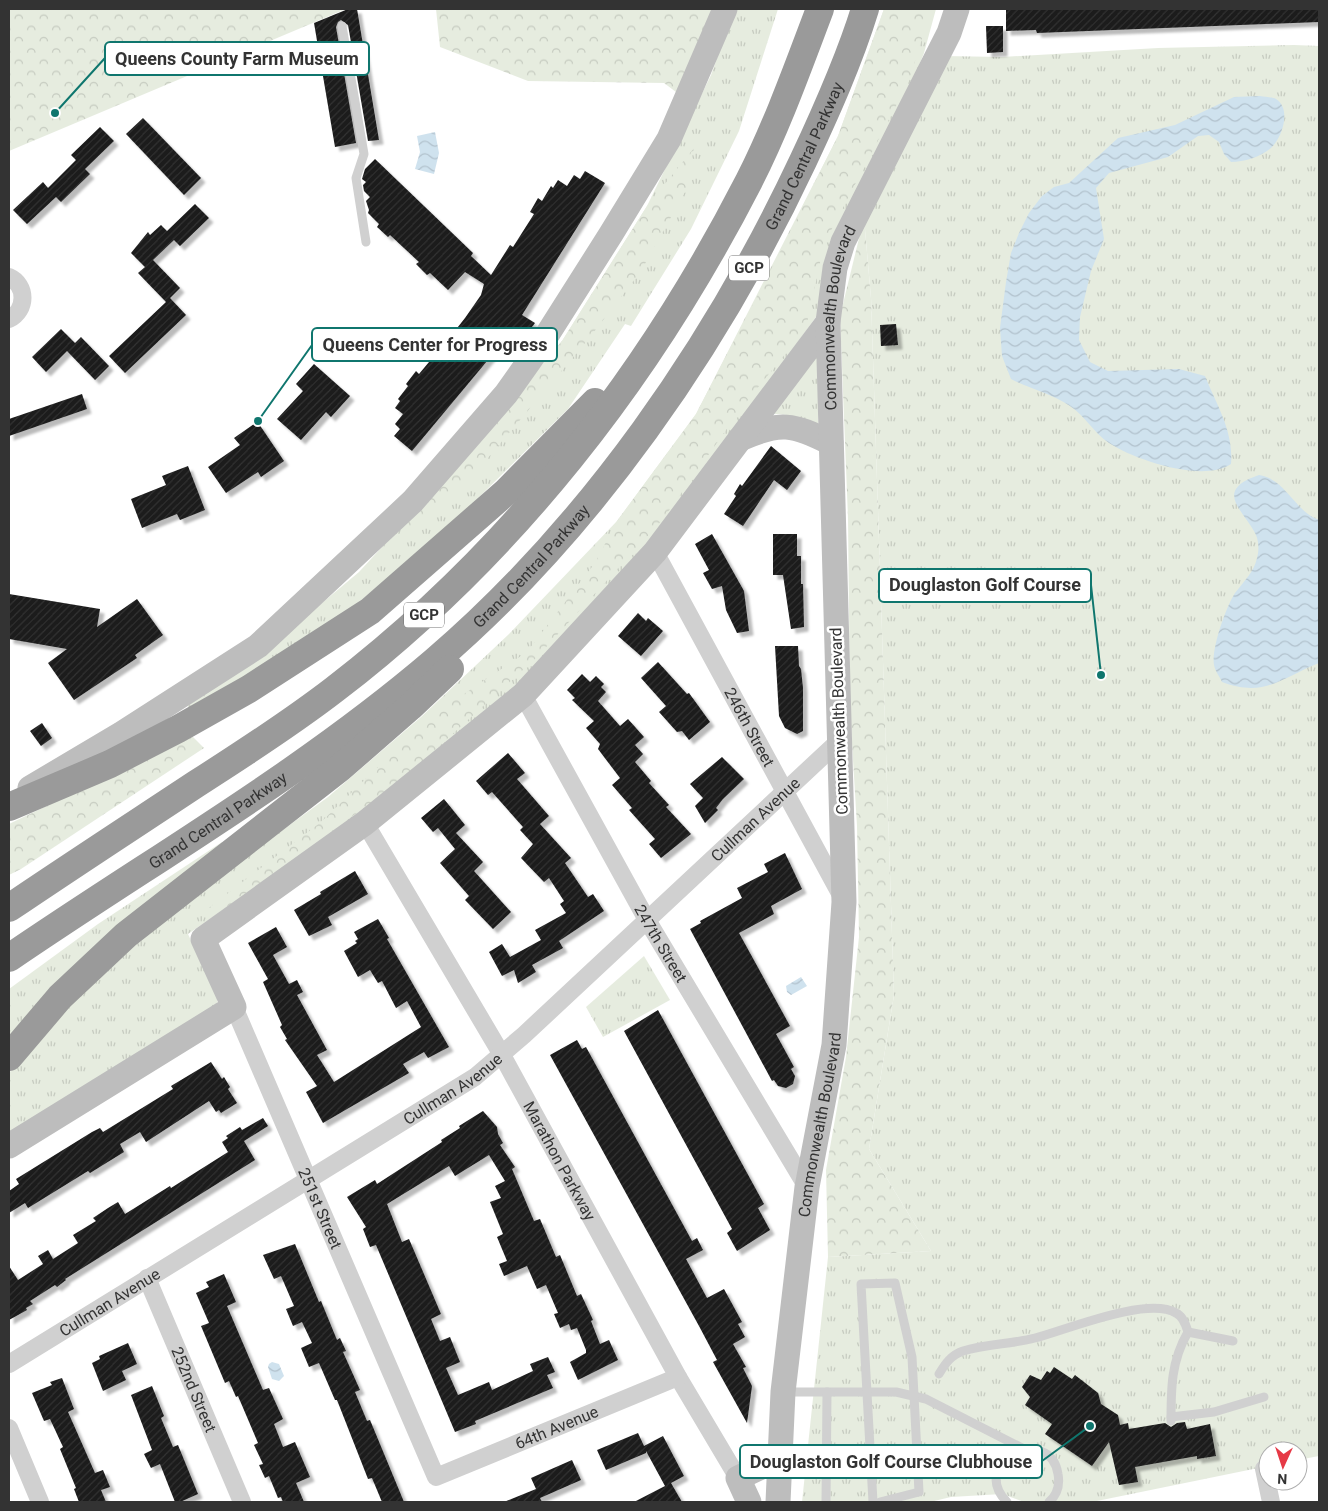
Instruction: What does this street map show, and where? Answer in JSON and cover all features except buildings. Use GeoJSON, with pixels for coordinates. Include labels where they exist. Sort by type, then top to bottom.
{"type":"FeatureCollection","features":[{"type":"Feature","properties":{"kind":"highway","name":"GCP"},"geometry":{"type":"LineString","coordinates":[[9,908],[244,753],[334,690],[420,620],[498,543],[571,460],[638,367],[697,277],[750,179],[787,98],[820,9]]}},
{"type":"Feature","properties":{"kind":"highway","name":"Grand Central Parkway"},"geometry":{"type":"LineString","coordinates":[[9,958],[90,902],[261,792],[351,728],[443,653],[515,584],[589,502],[664,404],[719,321],[769,232],[821,121],[865,9]]}},
{"type":"Feature","properties":{"kind":"highway"},"geometry":{"type":"LineString","coordinates":[[9,807],[110,764],[178,728],[249,688],[370,611],[506,492],[569,430],[628,365],[697,277]]}},
{"type":"Feature","properties":{"kind":"highway"},"geometry":{"type":"LineString","coordinates":[[9,1057],[60,997],[126,934],[340,768],[410,707],[476,643],[538,570],[589,502]]}},
{"type":"Feature","properties":{"kind":"street"},"geometry":{"type":"LineString","coordinates":[[9,801],[121,734],[258,646],[412,501],[506,394],[540,346],[669,139],[725,9]]}},
{"type":"Feature","properties":{"kind":"street","name":"Commonwealth Boulevard"},"geometry":{"type":"LineString","coordinates":[[778,1502],[784,1392],[807,1186],[834,1045],[844,902],[828,322],[836,268],[843,242],[949,33],[957,9]]}},
{"type":"Feature","properties":{"kind":"street"},"geometry":{"type":"LineString","coordinates":[[949,33],[966,9]]}},
{"type":"Feature","properties":{"kind":"street"},"geometry":{"type":"LineString","coordinates":[[9,277],[18,284],[23,299],[17,313],[9,318]]}},
{"type":"Feature","properties":{"kind":"street"},"geometry":{"type":"LineString","coordinates":[[365,823],[523,695],[655,552],[828,322]]}},
{"type":"Feature","properties":{"kind":"street"},"geometry":{"type":"LineString","coordinates":[[740,439],[764,428],[786,426],[802,429],[831,443]]}},
{"type":"Feature","properties":{"kind":"street","name":"246th Street"},"geometry":{"type":"LineString","coordinates":[[655,552],[786,791],[844,902]]}},
{"type":"Feature","properties":{"kind":"street","name":"247th Street"},"geometry":{"type":"LineString","coordinates":[[523,695],[647,920],[807,1186]]}},
{"type":"Feature","properties":{"kind":"street","name":"Cullman Avenue"},"geometry":{"type":"LineString","coordinates":[[9,1364],[475,1076],[502,1055],[840,740]]}},
{"type":"Feature","properties":{"kind":"street","name":"251st Street"},"geometry":{"type":"LineString","coordinates":[[365,823],[204,939],[436,1477]]}},
{"type":"Feature","properties":{"kind":"street","name":"Marathon Parkway"},"geometry":{"type":"LineString","coordinates":[[365,823],[502,1055],[678,1377],[738,1478],[749,1502]]}},
{"type":"Feature","properties":{"kind":"street"},"geometry":{"type":"LineString","coordinates":[[9,1146],[234,1007]]}},
{"type":"Feature","properties":{"kind":"street","name":"252nd Street"},"geometry":{"type":"LineString","coordinates":[[147,1278],[242,1502]]}},
{"type":"Feature","properties":{"kind":"street","name":"64th Avenue"},"geometry":{"type":"LineString","coordinates":[[436,1477],[678,1377]]}},
{"type":"Feature","properties":{"kind":"street"},"geometry":{"type":"LineString","coordinates":[[9,1428],[40,1502]]}},
{"type":"Feature","properties":{"kind":"street"},"geometry":{"type":"LineString","coordinates":[[738,1478],[780,1458]]}},
{"type":"Feature","properties":{"kind":"lane"},"geometry":{"type":"LineString","coordinates":[[342,26],[364,154],[356,178],[366,242]]}},
{"type":"Feature","properties":{"kind":"lane"},"geometry":{"type":"LineString","coordinates":[[873,1502],[861,1284],[895,1283],[912,1357],[919,1492],[880,1502]]}},
{"type":"Feature","properties":{"kind":"lane"},"geometry":{"type":"LineString","coordinates":[[939,1374],[948,1360],[962,1352],[1036,1338],[1100,1318],[1132,1311],[1159,1310],[1176,1313],[1185,1321],[1188,1332],[1175,1360],[1171,1379],[1171,1419],[1214,1412],[1264,1397]]}},
{"type":"Feature","properties":{"kind":"lane"},"geometry":{"type":"LineString","coordinates":[[1188,1332],[1233,1341]]}},
{"type":"Feature","properties":{"kind":"lane"},"geometry":{"type":"LineString","coordinates":[[784,1392],[896,1392],[926,1400],[1024,1449],[1044,1454],[1052,1461],[1057,1470],[1057,1490],[1049,1502]]}},
{"type":"Feature","properties":{"kind":"lane"},"geometry":{"type":"LineString","coordinates":[[826,1502],[827,1392]]}},
{"type":"Feature","properties":{"kind":"lane"},"geometry":{"type":"LineString","coordinates":[[1004,1502],[997,1484],[1001,1465],[1007,1458],[1024,1449]]}},
{"type":"Feature","properties":{"kind":"green space"},"geometry":{"type":"Polygon","coordinates":[[[9,9],[346,9],[9,151],[9,9]]]}},
{"type":"Feature","properties":{"kind":"green space"},"geometry":{"type":"Polygon","coordinates":[[[436,9],[712,9],[680,95],[664,83],[528,81],[440,47],[436,9]]]}},
{"type":"Feature","properties":{"kind":"green space"},"geometry":{"type":"Polygon","coordinates":[[[735,9],[778,9],[739,131],[691,229],[631,326],[625,324],[568,409],[450,526],[353,607],[191,711],[187,705],[285,634],[359,572],[464,458],[562,341],[647,206],[711,75],[735,9]]]}},
{"type":"Feature","properties":{"kind":"green space"},"geometry":{"type":"Polygon","coordinates":[[[884,9],[936,9],[924,53],[821,310],[647,551],[518,687],[326,839],[188,934],[217,997],[218,1006],[9,1135],[9,1073],[68,1003],[173,910],[328,797],[421,717],[509,634],[617,521],[696,414],[838,136],[884,9]]]}},
{"type":"Feature","properties":{"kind":"green space"},"geometry":{"type":"Polygon","coordinates":[[[884,9],[931,9],[909,81],[824,244],[806,328],[743,406],[663,519],[537,657],[401,781],[221,911],[206,910],[321,822],[431,716],[527,652],[595,563],[617,521],[696,414],[838,136],[884,9]]]}},
{"type":"Feature","properties":{"kind":"green space"},"geometry":{"type":"Polygon","coordinates":[[[1319,46],[1319,1456],[1308,1458],[1308,1441],[1258,1441],[1258,1468],[1092,1502],[1024,1502],[1002,1494],[951,1497],[930,1502],[802,1502],[828,1257],[931,1251],[869,1149],[894,995],[871,298],[864,218],[944,56],[1002,57],[1158,48],[1319,46]]]}},
{"type":"Feature","properties":{"kind":"green space"},"geometry":{"type":"Polygon","coordinates":[[[694,148],[685,192],[641,271],[590,337],[460,491],[382,563],[410,518],[464,458],[562,341],[647,206],[694,148]]]}},
{"type":"Feature","properties":{"kind":"green space"},"geometry":{"type":"Polygon","coordinates":[[[864,218],[871,298],[894,995],[869,1149],[931,1251],[828,1257],[826,1170],[846,1057],[859,937],[857,826],[850,710],[848,518],[840,316],[864,218]]]}},
{"type":"Feature","properties":{"kind":"green space"},"geometry":{"type":"Polygon","coordinates":[[[818,352],[818,427],[796,417],[772,414],[818,352]]]}},
{"type":"Feature","properties":{"kind":"green space"},"geometry":{"type":"Polygon","coordinates":[[[192,736],[204,748],[21,869],[9,875],[9,824],[192,736]]]}},
{"type":"Feature","properties":{"kind":"green space"},"geometry":{"type":"Polygon","coordinates":[[[222,842],[226,847],[9,1046],[9,989],[98,924],[222,842]]]}},
{"type":"Feature","properties":{"kind":"green space"},"geometry":{"type":"Polygon","coordinates":[[[644,956],[670,1000],[603,1037],[586,1007],[644,956]]]}},
{"type":"Feature","properties":{"kind":"water"},"geometry":{"type":"Polygon","coordinates":[[[1260,96],[1276,99],[1284,109],[1284,124],[1279,138],[1271,148],[1262,154],[1246,160],[1231,162],[1224,154],[1219,142],[1209,135],[1198,136],[1168,157],[1109,173],[1096,188],[1104,239],[1091,271],[1080,317],[1079,340],[1090,362],[1108,371],[1179,369],[1205,376],[1219,407],[1230,440],[1231,464],[1219,469],[1204,471],[1169,467],[1121,450],[1104,439],[1070,406],[1011,379],[1002,356],[1000,328],[1011,253],[1029,213],[1042,196],[1054,187],[1069,183],[1118,138],[1175,125],[1234,97],[1260,96]]]}},
{"type":"Feature","properties":{"kind":"water"},"geometry":{"type":"Polygon","coordinates":[[[435,132],[439,153],[434,174],[415,169],[420,152],[417,136],[435,132]]]}},
{"type":"Feature","properties":{"kind":"water"},"geometry":{"type":"Polygon","coordinates":[[[1259,475],[1276,482],[1303,510],[1319,520],[1319,663],[1272,684],[1250,688],[1222,682],[1215,667],[1214,658],[1220,628],[1228,608],[1235,593],[1254,568],[1258,552],[1256,535],[1235,502],[1234,494],[1237,488],[1245,481],[1259,475]]]}},
{"type":"Feature","properties":{"kind":"water"},"geometry":{"type":"Polygon","coordinates":[[[801,977],[807,986],[791,995],[787,992],[786,986],[801,977]]]}},
{"type":"Feature","properties":{"kind":"water"},"geometry":{"type":"Polygon","coordinates":[[[272,1362],[279,1364],[284,1376],[279,1381],[272,1379],[268,1367],[272,1362]]]}},
{"type":"Feature","properties":{"kind":"place","name":"Queens County Farm Museum"},"geometry":{"type":"Point","coordinates":[55,113]}},
{"type":"Feature","properties":{"kind":"place","name":"Queens Center for Progress"},"geometry":{"type":"Point","coordinates":[258,421]}},
{"type":"Feature","properties":{"kind":"place","name":"Douglaston Golf Course"},"geometry":{"type":"Point","coordinates":[1101,675]}},
{"type":"Feature","properties":{"kind":"place","name":"Douglaston Golf Course Clubhouse"},"geometry":{"type":"Point","coordinates":[1090,1426]}}]}
